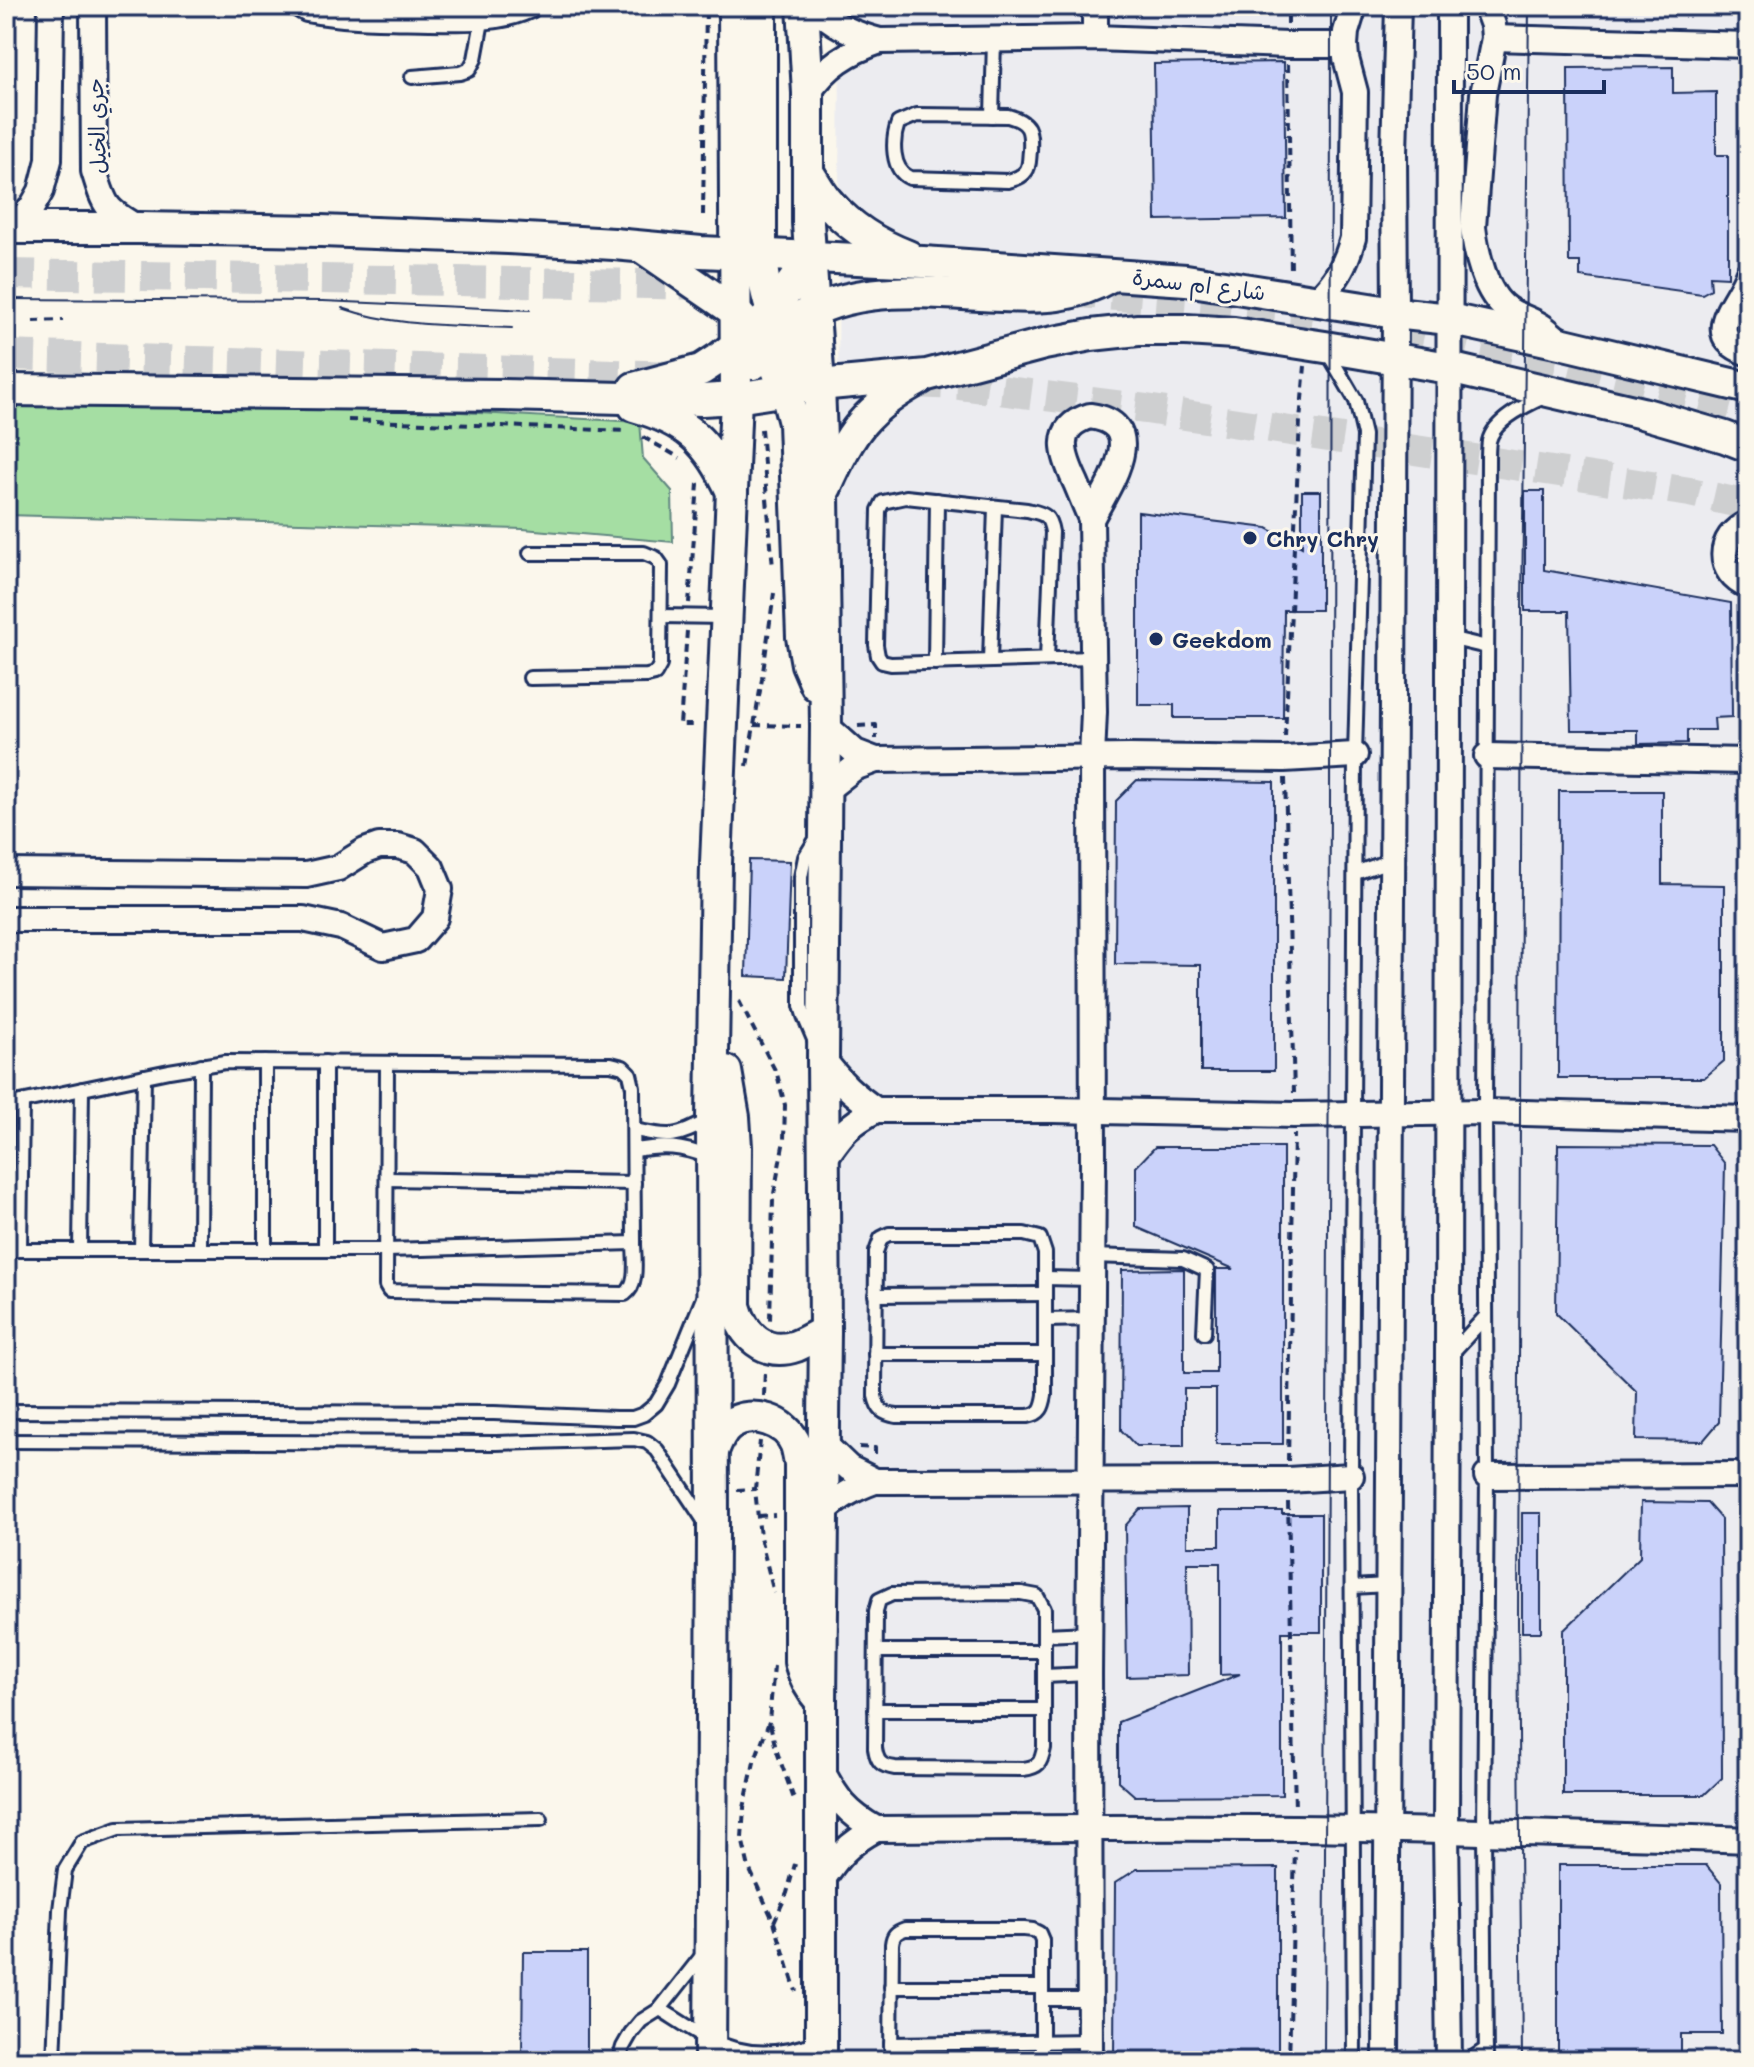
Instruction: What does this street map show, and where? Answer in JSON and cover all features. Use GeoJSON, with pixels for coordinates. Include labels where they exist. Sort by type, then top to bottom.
{"type":"FeatureCollection","features":[{"type":"Feature","properties":{"kind":"street","name":"جري الخيل"},"geometry":{"type":"LineString","coordinates":[[6,227],[22,218],[32,207],[41,191],[49,160],[51,6]]}},
{"type":"Feature","properties":{"kind":"street","name":"جري الخيل"},"geometry":{"type":"LineString","coordinates":[[93,6],[94,171],[101,196],[111,212],[138,228]]}},
{"type":"Feature","properties":{"kind":"street"},"geometry":{"type":"LineString","coordinates":[[302,6],[352,16],[417,11],[483,16],[517,11],[528,6]]}},
{"type":"Feature","properties":{"kind":"street"},"geometry":{"type":"LineString","coordinates":[[734,6],[748,255],[757,331],[785,389],[794,423],[802,637],[807,664],[826,718],[855,752],[876,760]]}},
{"type":"Feature","properties":{"kind":"street"},"geometry":{"type":"LineString","coordinates":[[748,255],[761,6]]}},
{"type":"Feature","properties":{"kind":"street"},"geometry":{"type":"LineString","coordinates":[[803,6],[808,93],[810,258],[823,493],[826,718],[821,2051]]}},
{"type":"Feature","properties":{"kind":"street"},"geometry":{"type":"LineString","coordinates":[[815,6],[842,28],[880,41],[1095,38],[1345,45]]}},
{"type":"Feature","properties":{"kind":"street"},"geometry":{"type":"LineString","coordinates":[[1095,6],[1095,38]]}},
{"type":"Feature","properties":{"kind":"street"},"geometry":{"type":"LineString","coordinates":[[1314,300],[1337,279],[1353,238],[1355,92],[1345,45],[1354,6]]}},
{"type":"Feature","properties":{"kind":"street"},"geometry":{"type":"LineString","coordinates":[[1386,2061],[1394,153],[1398,6]]}},
{"type":"Feature","properties":{"kind":"street"},"geometry":{"type":"LineString","coordinates":[[1449,2061],[1446,1831],[1450,6]]}},
{"type":"Feature","properties":{"kind":"street"},"geometry":{"type":"LineString","coordinates":[[1486,6],[1494,38],[1483,94],[1473,227],[1475,245],[1486,277],[1503,307],[1541,325],[1560,343]]}},
{"type":"Feature","properties":{"kind":"street"},"geometry":{"type":"LineString","coordinates":[[1494,38],[1748,45]]}},
{"type":"Feature","properties":{"kind":"street"},"geometry":{"type":"LineString","coordinates":[[808,93],[834,62],[880,41]]}},
{"type":"Feature","properties":{"kind":"street"},"geometry":{"type":"LineString","coordinates":[[1355,152],[1394,153]]}},
{"type":"Feature","properties":{"kind":"street"},"geometry":{"type":"LineString","coordinates":[[808,172],[829,203],[853,226],[888,249],[923,262]]}},
{"type":"Feature","properties":{"kind":"street","name":"شارع ام سمرة"},"geometry":{"type":"LineString","coordinates":[[6,227],[321,231],[508,238],[1186,280],[1449,319],[1748,388]]}},
{"type":"Feature","properties":{"kind":"street"},"geometry":{"type":"LineString","coordinates":[[642,247],[757,331],[819,385]]}},
{"type":"Feature","properties":{"kind":"street"},"geometry":{"type":"LineString","coordinates":[[710,2050],[713,1031],[716,863],[736,392],[757,331],[810,258]]}},
{"type":"Feature","properties":{"kind":"street"},"geometry":{"type":"LineString","coordinates":[[601,397],[701,370],[757,331],[845,299],[884,293],[1031,298],[1063,296],[1090,288],[1114,274]]}},
{"type":"Feature","properties":{"kind":"street"},"geometry":{"type":"LineString","coordinates":[[1748,274],[1727,313],[1724,326],[1731,344],[1748,353]]}},
{"type":"Feature","properties":{"kind":"street","name":"شارع ام سمرة"},"geometry":{"type":"LineString","coordinates":[[601,397],[702,400],[736,392],[927,375],[1091,335],[1138,330],[1186,330],[1234,333],[1449,368],[1642,413],[1748,446]]}},
{"type":"Feature","properties":{"kind":"street"},"geometry":{"type":"LineString","coordinates":[[823,493],[836,463],[858,427],[872,411],[899,390],[927,375]]}},
{"type":"Feature","properties":{"kind":"street"},"geometry":{"type":"LineString","coordinates":[[6,390],[601,397],[670,419],[703,443],[720,466],[732,493]]}},
{"type":"Feature","properties":{"kind":"street"},"geometry":{"type":"LineString","coordinates":[[1090,2051],[1089,1481],[1094,712],[1091,519]]}},
{"type":"Feature","properties":{"kind":"street"},"geometry":{"type":"LineString","coordinates":[[1748,523],[1734,531],[1728,539],[1724,557],[1730,574],[1748,586]]}},
{"type":"Feature","properties":{"kind":"street"},"geometry":{"type":"LineString","coordinates":[[826,790],[854,768],[876,760],[1284,759],[1355,755]]}},
{"type":"Feature","properties":{"kind":"street"},"geometry":{"type":"LineString","coordinates":[[1487,756],[1748,761]]}},
{"type":"Feature","properties":{"kind":"street"},"geometry":{"type":"LineString","coordinates":[[6,872],[306,875],[338,868],[379,846],[398,846],[415,851],[431,867],[440,889],[435,918],[416,940],[383,947],[341,927],[303,919],[6,919]]}},
{"type":"Feature","properties":{"kind":"street"},"geometry":{"type":"LineString","coordinates":[[713,1031],[730,1088],[734,1117],[735,1306],[739,1322],[749,1336],[762,1345],[778,1349],[795,1347],[825,1331]]}},
{"type":"Feature","properties":{"kind":"street"},"geometry":{"type":"LineString","coordinates":[[823,1059],[852,1094],[876,1110]]}},
{"type":"Feature","properties":{"kind":"street"},"geometry":{"type":"LineString","coordinates":[[825,1158],[846,1129],[876,1110],[1294,1115],[1485,1112],[1748,1119]]}},
{"type":"Feature","properties":{"kind":"street"},"geometry":{"type":"LineString","coordinates":[[713,1451],[731,1423],[746,1418],[776,1422],[795,1443],[800,1464],[800,1662],[811,1690],[821,1701]]}},
{"type":"Feature","properties":{"kind":"street"},"geometry":{"type":"LineString","coordinates":[[824,1444],[849,1468],[875,1481]]}},
{"type":"Feature","properties":{"kind":"street"},"geometry":{"type":"LineString","coordinates":[[1487,1476],[1748,1475]]}},
{"type":"Feature","properties":{"kind":"street"},"geometry":{"type":"LineString","coordinates":[[823,1512],[853,1489],[875,1481],[1288,1480],[1351,1476]]}},
{"type":"Feature","properties":{"kind":"street"},"geometry":{"type":"LineString","coordinates":[[821,1769],[836,1798],[846,1809],[876,1829]]}},
{"type":"Feature","properties":{"kind":"street"},"geometry":{"type":"LineString","coordinates":[[821,1882],[853,1841],[876,1829],[1296,1828],[1748,1840]]}},
{"type":"Feature","properties":{"kind":"lane"},"geometry":{"type":"LineString","coordinates":[[412,77],[469,70],[475,59],[483,16]]}},
{"type":"Feature","properties":{"kind":"lane"},"geometry":{"type":"LineString","coordinates":[[992,116],[994,40]]}},
{"type":"Feature","properties":{"kind":"lane"},"geometry":{"type":"LineString","coordinates":[[917,115],[992,116],[1018,119],[1025,123],[1031,133],[1029,162],[1026,172],[1019,178],[1008,181],[910,178],[902,175],[897,166],[895,131],[898,123],[917,115]]}},
{"type":"Feature","properties":{"kind":"lane"},"geometry":{"type":"LineString","coordinates":[[1316,345],[1356,401],[1364,435],[1355,755],[1351,1476],[1354,2061]]}},
{"type":"Feature","properties":{"kind":"lane"},"geometry":{"type":"LineString","coordinates":[[1468,2061],[1486,2055],[1485,1112],[1489,438],[1507,416],[1551,393]]}},
{"type":"Feature","properties":{"kind":"lane"},"geometry":{"type":"LineString","coordinates":[[1047,659],[1052,532],[1050,521],[1044,514],[906,497],[883,502],[879,510],[876,645],[882,662],[891,664],[1092,658]]}},
{"type":"Feature","properties":{"kind":"lane"},"geometry":{"type":"LineString","coordinates":[[935,663],[937,500]]}},
{"type":"Feature","properties":{"kind":"lane"},"geometry":{"type":"LineString","coordinates":[[990,661],[995,507]]}},
{"type":"Feature","properties":{"kind":"lane"},"geometry":{"type":"LineString","coordinates":[[530,553],[644,553],[656,558],[661,565],[660,665],[655,674],[530,678]]}},
{"type":"Feature","properties":{"kind":"lane"},"geometry":{"type":"LineString","coordinates":[[661,616],[727,617]]}},
{"type":"Feature","properties":{"kind":"lane"},"geometry":{"type":"LineString","coordinates":[[1449,638],[1487,647]]}},
{"type":"Feature","properties":{"kind":"lane"},"geometry":{"type":"LineString","coordinates":[[1355,873],[1392,860]]}},
{"type":"Feature","properties":{"kind":"lane"},"geometry":{"type":"LineString","coordinates":[[6,1105],[225,1062],[611,1064],[623,1067],[630,1074],[633,1087],[635,1130],[633,1284],[630,1291],[625,1294],[389,1291],[386,1286],[387,1063]]}},
{"type":"Feature","properties":{"kind":"lane"},"geometry":{"type":"LineString","coordinates":[[265,1062],[265,1249]]}},
{"type":"Feature","properties":{"kind":"lane"},"geometry":{"type":"LineString","coordinates":[[325,1062],[325,1249]]}},
{"type":"Feature","properties":{"kind":"lane"},"geometry":{"type":"LineString","coordinates":[[200,1250],[201,1065]]}},
{"type":"Feature","properties":{"kind":"lane"},"geometry":{"type":"LineString","coordinates":[[141,1250],[144,1076]]}},
{"type":"Feature","properties":{"kind":"lane"},"geometry":{"type":"LineString","coordinates":[[80,1250],[82,1089]]}},
{"type":"Feature","properties":{"kind":"lane"},"geometry":{"type":"LineString","coordinates":[[20,1250],[22,1102]]}},
{"type":"Feature","properties":{"kind":"lane"},"geometry":{"type":"LineString","coordinates":[[635,1130],[680,1135],[712,1118]]}},
{"type":"Feature","properties":{"kind":"lane"},"geometry":{"type":"LineString","coordinates":[[635,1150],[679,1147],[712,1159]]}},
{"type":"Feature","properties":{"kind":"lane"},"geometry":{"type":"LineString","coordinates":[[387,1179],[634,1183]]}},
{"type":"Feature","properties":{"kind":"lane"},"geometry":{"type":"LineString","coordinates":[[889,1234],[1009,1234],[1040,1238],[1045,1294],[1045,1395],[1041,1411],[1035,1415],[897,1416],[882,1412],[877,1406],[875,1295],[877,1246],[881,1238],[889,1234]]}},
{"type":"Feature","properties":{"kind":"lane"},"geometry":{"type":"LineString","coordinates":[[6,1250],[387,1250],[634,1243]]}},
{"type":"Feature","properties":{"kind":"lane"},"geometry":{"type":"LineString","coordinates":[[1045,1278],[1092,1267],[1183,1259],[1207,1270],[1204,1333]]}},
{"type":"Feature","properties":{"kind":"lane"},"geometry":{"type":"LineString","coordinates":[[6,1411],[478,1413],[633,1418],[656,1404],[668,1384],[713,1273]]}},
{"type":"Feature","properties":{"kind":"lane"},"geometry":{"type":"LineString","coordinates":[[875,1295],[1045,1294]]}},
{"type":"Feature","properties":{"kind":"lane"},"geometry":{"type":"LineString","coordinates":[[1448,1358],[1486,1316]]}},
{"type":"Feature","properties":{"kind":"lane"},"geometry":{"type":"LineString","coordinates":[[1045,1320],[1092,1319]]}},
{"type":"Feature","properties":{"kind":"lane"},"geometry":{"type":"LineString","coordinates":[[875,1354],[1045,1354]]}},
{"type":"Feature","properties":{"kind":"lane"},"geometry":{"type":"LineString","coordinates":[[6,1441],[496,1443],[634,1439],[647,1442],[664,1458],[713,1534]]}},
{"type":"Feature","properties":{"kind":"lane"},"geometry":{"type":"LineString","coordinates":[[1352,1587],[1387,1585]]}},
{"type":"Feature","properties":{"kind":"lane"},"geometry":{"type":"LineString","coordinates":[[892,1594],[1030,1594],[1042,1601],[1044,1635],[1044,1748],[1039,1763],[1033,1768],[885,1767],[877,1758],[875,1710],[879,1600],[892,1594]]}},
{"type":"Feature","properties":{"kind":"lane"},"geometry":{"type":"LineString","coordinates":[[1044,1635],[1089,1633]]}},
{"type":"Feature","properties":{"kind":"lane"},"geometry":{"type":"LineString","coordinates":[[876,1651],[1044,1651]]}},
{"type":"Feature","properties":{"kind":"lane"},"geometry":{"type":"LineString","coordinates":[[1044,1676],[1089,1674]]}},
{"type":"Feature","properties":{"kind":"lane"},"geometry":{"type":"LineString","coordinates":[[875,1710],[1044,1710]]}},
{"type":"Feature","properties":{"kind":"lane"},"geometry":{"type":"LineString","coordinates":[[54,2061],[60,1910],[65,1870],[82,1842],[118,1829],[541,1819]]}},
{"type":"Feature","properties":{"kind":"lane"},"geometry":{"type":"LineString","coordinates":[[891,2061],[892,1938],[905,1929],[1033,1930],[1039,1933],[1042,1940],[1042,2061]]}},
{"type":"Feature","properties":{"kind":"lane"},"geometry":{"type":"LineString","coordinates":[[619,2061],[631,2033],[641,2021],[660,2009],[712,1943]]}},
{"type":"Feature","properties":{"kind":"lane"},"geometry":{"type":"LineString","coordinates":[[891,1987],[1042,1993],[1090,1999]]}},
{"type":"Feature","properties":{"kind":"lane"},"geometry":{"type":"LineString","coordinates":[[660,2009],[710,2050],[726,2046],[765,2053],[821,2051]]}},
{"type":"Feature","properties":{"kind":"lane"},"geometry":{"type":"LineString","coordinates":[[891,2044],[1042,2042],[1090,2051]]}},
{"type":"Feature","properties":{"kind":"lane"},"geometry":{"type":"LineString","coordinates":[[399,2061],[416,2059]]}},
{"type":"Feature","properties":{"kind":"path"},"geometry":{"type":"LineString","coordinates":[[703,215],[706,6]]}},
{"type":"Feature","properties":{"kind":"path"},"geometry":{"type":"LineString","coordinates":[[1288,6],[1292,283],[1308,283],[1314,300]]}},
{"type":"Feature","properties":{"kind":"path"},"geometry":{"type":"LineString","coordinates":[[33,321],[63,320]]}},
{"type":"Feature","properties":{"kind":"path"},"geometry":{"type":"LineString","coordinates":[[1289,2061],[1296,1828],[1288,1480],[1294,1115],[1284,759],[1300,421],[1316,345]]}},
{"type":"Feature","properties":{"kind":"path"},"geometry":{"type":"LineString","coordinates":[[337,420],[634,431],[685,461],[703,443]]}},
{"type":"Feature","properties":{"kind":"path"},"geometry":{"type":"LineString","coordinates":[[761,426],[774,578]]}},
{"type":"Feature","properties":{"kind":"path"},"geometry":{"type":"LineString","coordinates":[[747,767],[774,586]]}},
{"type":"Feature","properties":{"kind":"path"},"geometry":{"type":"LineString","coordinates":[[737,990],[739,1002],[777,1074],[785,1105],[784,1140],[773,1199],[769,1347],[755,1489],[760,1537],[774,1595]]}},
{"type":"Feature","properties":{"kind":"path"},"geometry":{"type":"LineString","coordinates":[[774,1666],[769,1722],[754,1762],[744,1808],[742,1838],[749,1868],[774,1922],[796,1992]]}},
{"type":"Feature","properties":{"kind":"path"},"geometry":{"type":"LineString","coordinates":[[769,1722],[795,1804]]}},
{"type":"Feature","properties":{"kind":"path"},"geometry":{"type":"LineString","coordinates":[[774,1922],[787,1893],[796,1855]]}},
{"type":"Feature","properties":{"kind":"shaded area"},"geometry":{"type":"Polygon","coordinates":[[[840,6],[1748,6],[1748,2061],[830,2061],[840,6]]]}},
{"type":"Feature","properties":{"kind":"green space"},"geometry":{"type":"Polygon","coordinates":[[[317,404],[640,422],[643,458],[672,491],[673,542],[523,529],[6,515],[6,406],[317,404]]]}},
{"type":"Feature","properties":{"kind":"building"},"geometry":{"type":"Polygon","coordinates":[[[1284,62],[1286,218],[1156,220],[1154,64],[1284,62]]]}},
{"type":"Feature","properties":{"kind":"building"},"geometry":{"type":"Polygon","coordinates":[[[1673,67],[1673,93],[1716,92],[1716,155],[1728,155],[1728,277],[1710,276],[1711,289],[1702,294],[1580,277],[1580,262],[1569,262],[1568,68],[1673,67]]]}},
{"type":"Feature","properties":{"kind":"building"},"geometry":{"type":"Polygon","coordinates":[[[1302,491],[1321,491],[1321,610],[1284,610],[1283,718],[1174,718],[1174,705],[1138,705],[1138,512],[1267,528],[1302,547],[1302,491]]]}},
{"type":"Feature","properties":{"kind":"building"},"geometry":{"type":"Polygon","coordinates":[[[1525,491],[1544,491],[1544,570],[1731,603],[1732,717],[1714,718],[1715,730],[1687,730],[1687,743],[1638,744],[1638,730],[1571,730],[1569,611],[1525,611],[1525,491]]]}},
{"type":"Feature","properties":{"kind":"building"},"geometry":{"type":"Polygon","coordinates":[[[1137,780],[1274,782],[1274,1071],[1201,1071],[1201,965],[1115,964],[1116,801],[1137,780]]]}},
{"type":"Feature","properties":{"kind":"building"},"geometry":{"type":"Polygon","coordinates":[[[1559,791],[1662,791],[1662,884],[1724,885],[1724,1061],[1704,1078],[1558,1078],[1559,791]]]}},
{"type":"Feature","properties":{"kind":"building"},"geometry":{"type":"Polygon","coordinates":[[[749,860],[790,861],[786,978],[746,976],[749,860]]]}},
{"type":"Feature","properties":{"kind":"building"},"geometry":{"type":"Polygon","coordinates":[[[1558,1144],[1710,1145],[1725,1164],[1719,1422],[1703,1441],[1636,1440],[1637,1392],[1556,1313],[1558,1144]]]}},
{"type":"Feature","properties":{"kind":"building"},"geometry":{"type":"Polygon","coordinates":[[[1155,1147],[1283,1147],[1283,1444],[1216,1444],[1216,1389],[1184,1389],[1184,1446],[1136,1446],[1121,1430],[1122,1270],[1184,1269],[1184,1373],[1216,1373],[1216,1269],[1234,1269],[1136,1227],[1136,1167],[1155,1147]]]}},
{"type":"Feature","properties":{"kind":"building"},"geometry":{"type":"Polygon","coordinates":[[[1641,1502],[1707,1503],[1721,1519],[1722,1778],[1704,1795],[1563,1795],[1563,1631],[1640,1557],[1641,1502]]]}},
{"type":"Feature","properties":{"kind":"building"},"geometry":{"type":"Polygon","coordinates":[[[1187,1508],[1187,1546],[1220,1546],[1220,1511],[1321,1514],[1321,1632],[1282,1632],[1282,1795],[1135,1796],[1118,1781],[1118,1722],[1240,1674],[1220,1675],[1220,1563],[1187,1563],[1188,1675],[1127,1677],[1125,1526],[1140,1509],[1187,1508]]]}},
{"type":"Feature","properties":{"kind":"building"},"geometry":{"type":"Polygon","coordinates":[[[1522,1513],[1541,1513],[1541,1632],[1522,1632],[1522,1513]]]}},
{"type":"Feature","properties":{"kind":"building"},"geometry":{"type":"Polygon","coordinates":[[[1558,1865],[1706,1865],[1721,1883],[1722,2034],[1681,2034],[1681,2061],[1558,2061],[1558,1865]]]}},
{"type":"Feature","properties":{"kind":"building"},"geometry":{"type":"Polygon","coordinates":[[[1278,1868],[1278,2061],[1114,2061],[1115,1883],[1137,1869],[1278,1868]]]}},
{"type":"Feature","properties":{"kind":"building"},"geometry":{"type":"Polygon","coordinates":[[[523,1952],[587,1952],[587,2061],[522,2061],[523,1952]]]}},
{"type":"Feature","properties":{"kind":"tunnel"},"geometry":{"type":"LineString","coordinates":[[6,274],[710,285]]}},
{"type":"Feature","properties":{"kind":"tunnel"},"geometry":{"type":"LineString","coordinates":[[1066,292],[1313,312]]}},
{"type":"Feature","properties":{"kind":"tunnel"},"geometry":{"type":"LineString","coordinates":[[1396,324],[1623,376],[1748,409]]}},
{"type":"Feature","properties":{"kind":"tunnel"},"geometry":{"type":"LineString","coordinates":[[6,355],[804,380]]}},
{"type":"Feature","properties":{"kind":"tunnel"},"geometry":{"type":"LineString","coordinates":[[912,383],[960,385],[1146,409],[1690,492],[1748,505]]}},
{"type":"Feature","properties":{"kind":"tram line"},"geometry":{"type":"LineString","coordinates":[[1324,2061],[1331,6]]}},
{"type":"Feature","properties":{"kind":"tram line"},"geometry":{"type":"LineString","coordinates":[[1522,2061],[1518,1621],[1522,610],[1529,6]]}},
{"type":"Feature","properties":{"kind":"tram line"},"geometry":{"type":"LineString","coordinates":[[6,299],[323,301],[530,310]]}},
{"type":"Feature","properties":{"kind":"tram line"},"geometry":{"type":"LineString","coordinates":[[342,308],[404,322],[512,328]]}},
{"type":"Feature","properties":{"kind":"place","name":"Chry Chry"},"geometry":{"type":"Point","coordinates":[1250,538]}},
{"type":"Feature","properties":{"kind":"place","name":"Geekdom"},"geometry":{"type":"Point","coordinates":[1156,639]}}]}
